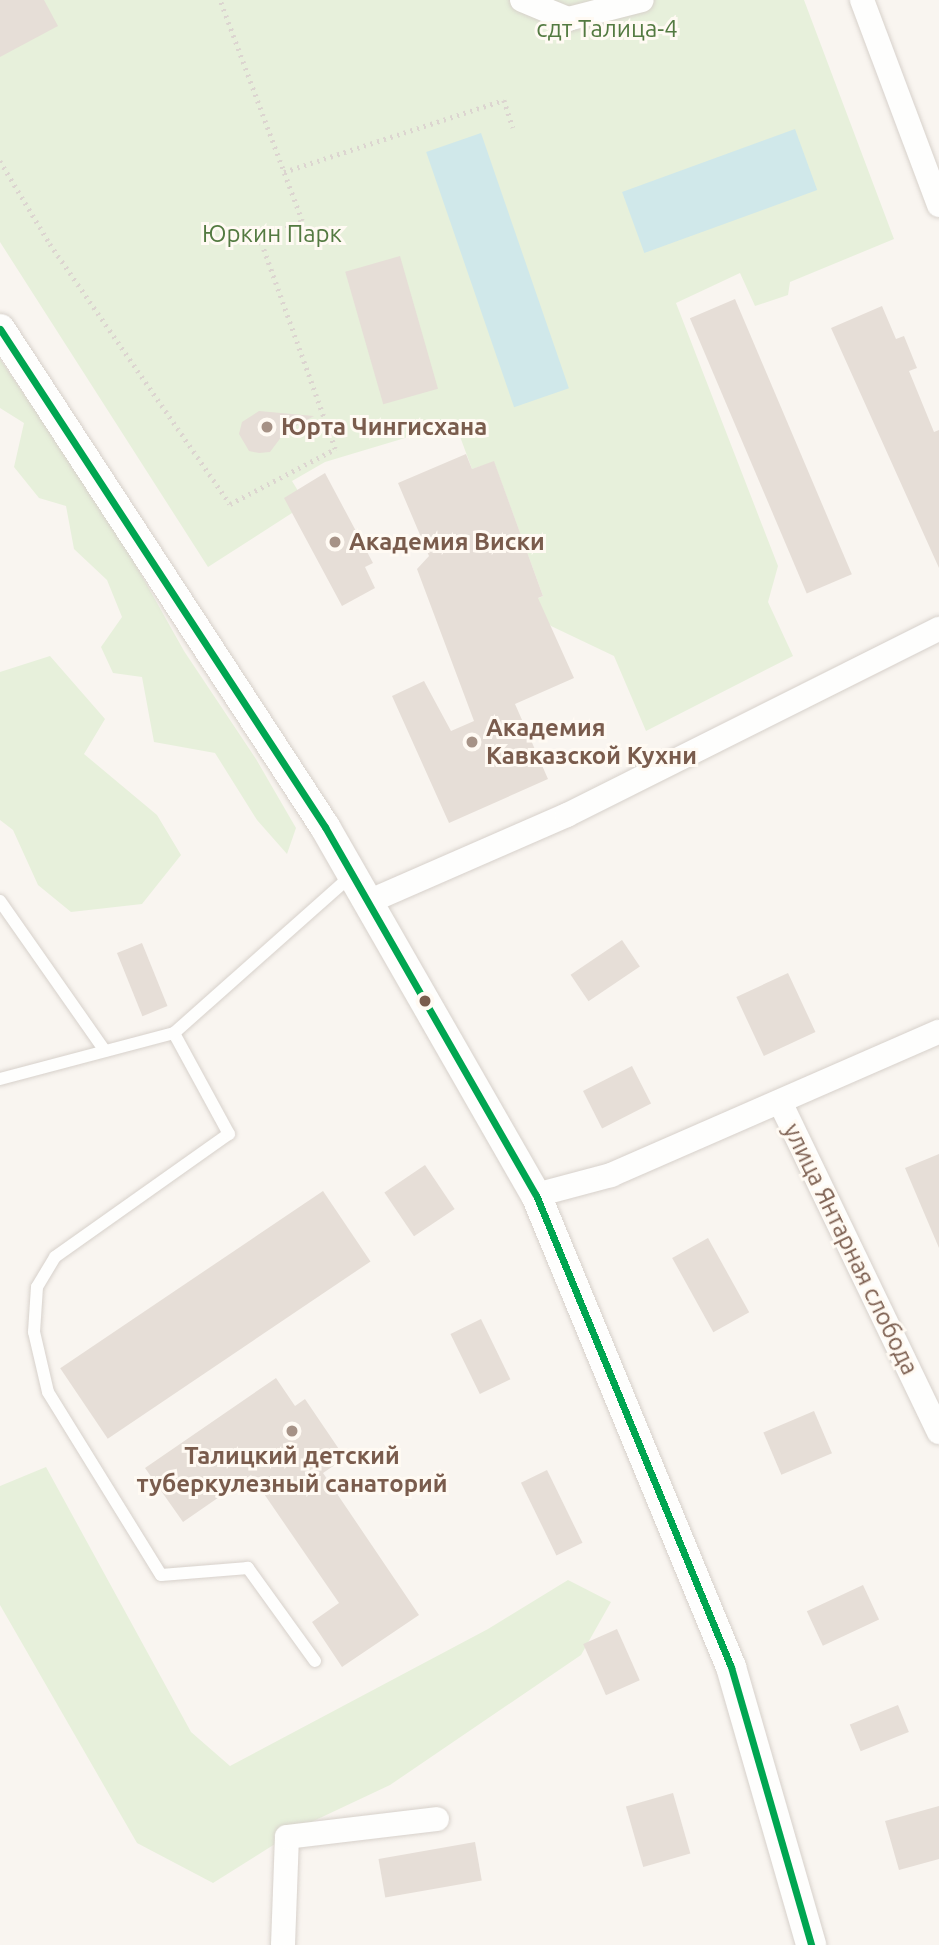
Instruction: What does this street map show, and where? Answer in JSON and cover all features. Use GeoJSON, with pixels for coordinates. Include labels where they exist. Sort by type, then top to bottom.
{"type":"FeatureCollection","features":[{"type":"Feature","properties":{"kind":"street"},"geometry":{"type":"LineString","coordinates":[[522,0],[568,19],[642,0]]}},
{"type":"Feature","properties":{"kind":"street"},"geometry":{"type":"LineString","coordinates":[[862,0],[939,205]]}},
{"type":"Feature","properties":{"kind":"street"},"geometry":{"type":"LineString","coordinates":[[0,329],[353,875],[536,1195],[731,1667],[811,1945]]}},
{"type":"Feature","properties":{"kind":"street"},"geometry":{"type":"LineString","coordinates":[[368,902],[567,815],[939,629]]}},
{"type":"Feature","properties":{"kind":"street","name":"улица Янтарная слобода"},"geometry":{"type":"LineString","coordinates":[[536,1195],[611,1175],[781,1104],[939,1032]]}},
{"type":"Feature","properties":{"kind":"street","name":"улица Янтарная слобода"},"geometry":{"type":"LineString","coordinates":[[781,1104],[939,1432]]}},
{"type":"Feature","properties":{"kind":"street"},"geometry":{"type":"LineString","coordinates":[[283,1945],[287,1837],[437,1819]]}},
{"type":"Feature","properties":{"kind":"lane"},"geometry":{"type":"LineString","coordinates":[[0,1079],[174,1033],[353,875]]}},
{"type":"Feature","properties":{"kind":"lane"},"geometry":{"type":"LineString","coordinates":[[0,901],[105,1051]]}},
{"type":"Feature","properties":{"kind":"lane"},"geometry":{"type":"LineString","coordinates":[[174,1033],[229,1134],[55,1257],[37,1287],[34,1332],[48,1392],[161,1575],[248,1568],[315,1661]]}},
{"type":"Feature","properties":{"kind":"path"},"geometry":{"type":"LineString","coordinates":[[0,161],[50,244],[230,504],[335,449],[260,239],[302,222],[220,0]]}},
{"type":"Feature","properties":{"kind":"path"},"geometry":{"type":"LineString","coordinates":[[284,173],[503,100],[513,128]]}},
{"type":"Feature","properties":{"kind":"green space","name":"Юркин Парк"},"geometry":{"type":"Polygon","coordinates":[[[0,0],[804,0],[894,239],[790,282],[788,295],[755,306],[740,273],[676,303],[778,566],[768,602],[793,656],[646,731],[614,656],[551,626],[528,603],[543,596],[494,462],[472,469],[455,423],[325,462],[292,481],[306,504],[208,567],[0,242],[0,0]]]}},
{"type":"Feature","properties":{"kind":"green space"},"geometry":{"type":"Polygon","coordinates":[[[0,359],[111,521],[184,651],[256,759],[296,828],[287,854],[257,820],[215,753],[154,742],[142,677],[113,673],[101,647],[122,617],[107,580],[74,549],[66,506],[39,498],[14,467],[24,423],[0,408],[0,359]]]}},
{"type":"Feature","properties":{"kind":"green space"},"geometry":{"type":"Polygon","coordinates":[[[50,656],[105,719],[84,754],[157,815],[181,855],[142,904],[71,912],[38,885],[13,830],[0,820],[0,672],[50,656]]]}},
{"type":"Feature","properties":{"kind":"green space"},"geometry":{"type":"Polygon","coordinates":[[[46,1467],[191,1732],[230,1766],[488,1629],[568,1580],[611,1602],[581,1655],[390,1785],[305,1825],[213,1883],[137,1843],[0,1605],[0,1486],[46,1467]]]}},
{"type":"Feature","properties":{"kind":"water"},"geometry":{"type":"Polygon","coordinates":[[[795,129],[817,190],[644,253],[622,192],[795,129]]]}},
{"type":"Feature","properties":{"kind":"water"},"geometry":{"type":"Polygon","coordinates":[[[481,133],[569,388],[514,407],[426,152],[481,133]]]}},
{"type":"Feature","properties":{"kind":"building"},"geometry":{"type":"Polygon","coordinates":[[[0,0],[44,0],[58,26],[0,57],[0,0]]]}},
{"type":"Feature","properties":{"kind":"building"},"geometry":{"type":"Polygon","coordinates":[[[400,256],[438,389],[383,404],[345,272],[400,256]]]}},
{"type":"Feature","properties":{"kind":"building"},"geometry":{"type":"Polygon","coordinates":[[[735,299],[852,574],[807,593],[690,318],[735,299]]]}},
{"type":"Feature","properties":{"kind":"building"},"geometry":{"type":"Polygon","coordinates":[[[882,306],[896,339],[904,336],[917,368],[909,371],[934,432],[939,430],[939,568],[831,328],[882,306]]]}},
{"type":"Feature","properties":{"kind":"building","name":"Юрта Чингисхана"},"geometry":{"type":"Polygon","coordinates":[[[259,411],[314,416],[285,432],[270,452],[259,453],[249,451],[239,434],[242,422],[259,411]]]}},
{"type":"Feature","properties":{"kind":"building"},"geometry":{"type":"Polygon","coordinates":[[[466,454],[472,469],[494,461],[543,596],[538,598],[574,678],[515,704],[548,779],[449,823],[392,696],[424,681],[451,731],[474,721],[417,569],[429,556],[398,483],[466,454]]]}},
{"type":"Feature","properties":{"kind":"building","name":"Академия Виски"},"geometry":{"type":"Polygon","coordinates":[[[325,473],[373,563],[365,567],[375,588],[342,606],[284,498],[325,473]]]}},
{"type":"Feature","properties":{"kind":"building"},"geometry":{"type":"Polygon","coordinates":[[[622,940],[640,967],[588,1001],[571,975],[622,940]]]}},
{"type":"Feature","properties":{"kind":"building"},"geometry":{"type":"Polygon","coordinates":[[[142,943],[167,1006],[142,1016],[117,953],[142,943]]]}},
{"type":"Feature","properties":{"kind":"building"},"geometry":{"type":"Polygon","coordinates":[[[788,973],[815,1032],[764,1056],[736,997],[788,973]]]}},
{"type":"Feature","properties":{"kind":"building"},"geometry":{"type":"Polygon","coordinates":[[[632,1066],[651,1103],[602,1128],[583,1091],[632,1066]]]}},
{"type":"Feature","properties":{"kind":"building"},"geometry":{"type":"Polygon","coordinates":[[[939,1154],[939,1248],[905,1168],[939,1154]]]}},
{"type":"Feature","properties":{"kind":"building"},"geometry":{"type":"Polygon","coordinates":[[[425,1165],[455,1209],[414,1236],[384,1192],[425,1165]]]}},
{"type":"Feature","properties":{"kind":"building"},"geometry":{"type":"Polygon","coordinates":[[[323,1191],[371,1261],[108,1439],[60,1368],[323,1191]]]}},
{"type":"Feature","properties":{"kind":"building"},"geometry":{"type":"Polygon","coordinates":[[[708,1238],[749,1312],[713,1332],[672,1258],[708,1238]]]}},
{"type":"Feature","properties":{"kind":"building"},"geometry":{"type":"Polygon","coordinates":[[[481,1319],[510,1379],[480,1394],[450,1334],[481,1319]]]}},
{"type":"Feature","properties":{"kind":"building"},"geometry":{"type":"Polygon","coordinates":[[[276,1378],[295,1406],[305,1399],[345,1458],[323,1473],[419,1615],[342,1667],[312,1622],[339,1603],[251,1475],[183,1522],[145,1468],[276,1378]]]}},
{"type":"Feature","properties":{"kind":"building"},"geometry":{"type":"Polygon","coordinates":[[[814,1411],[832,1453],[781,1475],[763,1432],[814,1411]]]}},
{"type":"Feature","properties":{"kind":"building"},"geometry":{"type":"Polygon","coordinates":[[[547,1470],[583,1543],[556,1556],[521,1483],[547,1470]]]}},
{"type":"Feature","properties":{"kind":"building"},"geometry":{"type":"Polygon","coordinates":[[[863,1585],[879,1619],[823,1646],[807,1611],[863,1585]]]}},
{"type":"Feature","properties":{"kind":"building"},"geometry":{"type":"Polygon","coordinates":[[[617,1629],[640,1680],[606,1695],[583,1644],[617,1629]]]}},
{"type":"Feature","properties":{"kind":"building"},"geometry":{"type":"Polygon","coordinates":[[[898,1705],[909,1732],[861,1751],[850,1724],[898,1705]]]}},
{"type":"Feature","properties":{"kind":"building"},"geometry":{"type":"Polygon","coordinates":[[[673,1793],[690,1854],[643,1867],[626,1807],[673,1793]]]}},
{"type":"Feature","properties":{"kind":"building"},"geometry":{"type":"Polygon","coordinates":[[[939,1806],[939,1859],[899,1870],[885,1821],[939,1806]]]}},
{"type":"Feature","properties":{"kind":"building"},"geometry":{"type":"Polygon","coordinates":[[[475,1842],[482,1880],[385,1897],[378,1859],[475,1842]]]}},
{"type":"Feature","properties":{"kind":"transit line"},"geometry":{"type":"LineString","coordinates":[[0,329],[325,827],[536,1195],[731,1667],[811,1945]]}},
{"type":"Feature","properties":{"kind":"place","name":"Юрта Чингисхана"},"geometry":{"type":"Point","coordinates":[267,427]}},
{"type":"Feature","properties":{"kind":"place","name":"Академия Виски"},"geometry":{"type":"Point","coordinates":[335,542]}},
{"type":"Feature","properties":{"kind":"place","name":"Академия Кавказской Кухни"},"geometry":{"type":"Point","coordinates":[472,742]}},
{"type":"Feature","properties":{"kind":"place","name":"Талицкий детский туберкулезный санаторий"},"geometry":{"type":"Point","coordinates":[292,1431]}},
{"type":"Feature","properties":{"kind":"park label","name":"сдт Талица-4"},"geometry":{"type":"Point","coordinates":[607,29]}}]}
